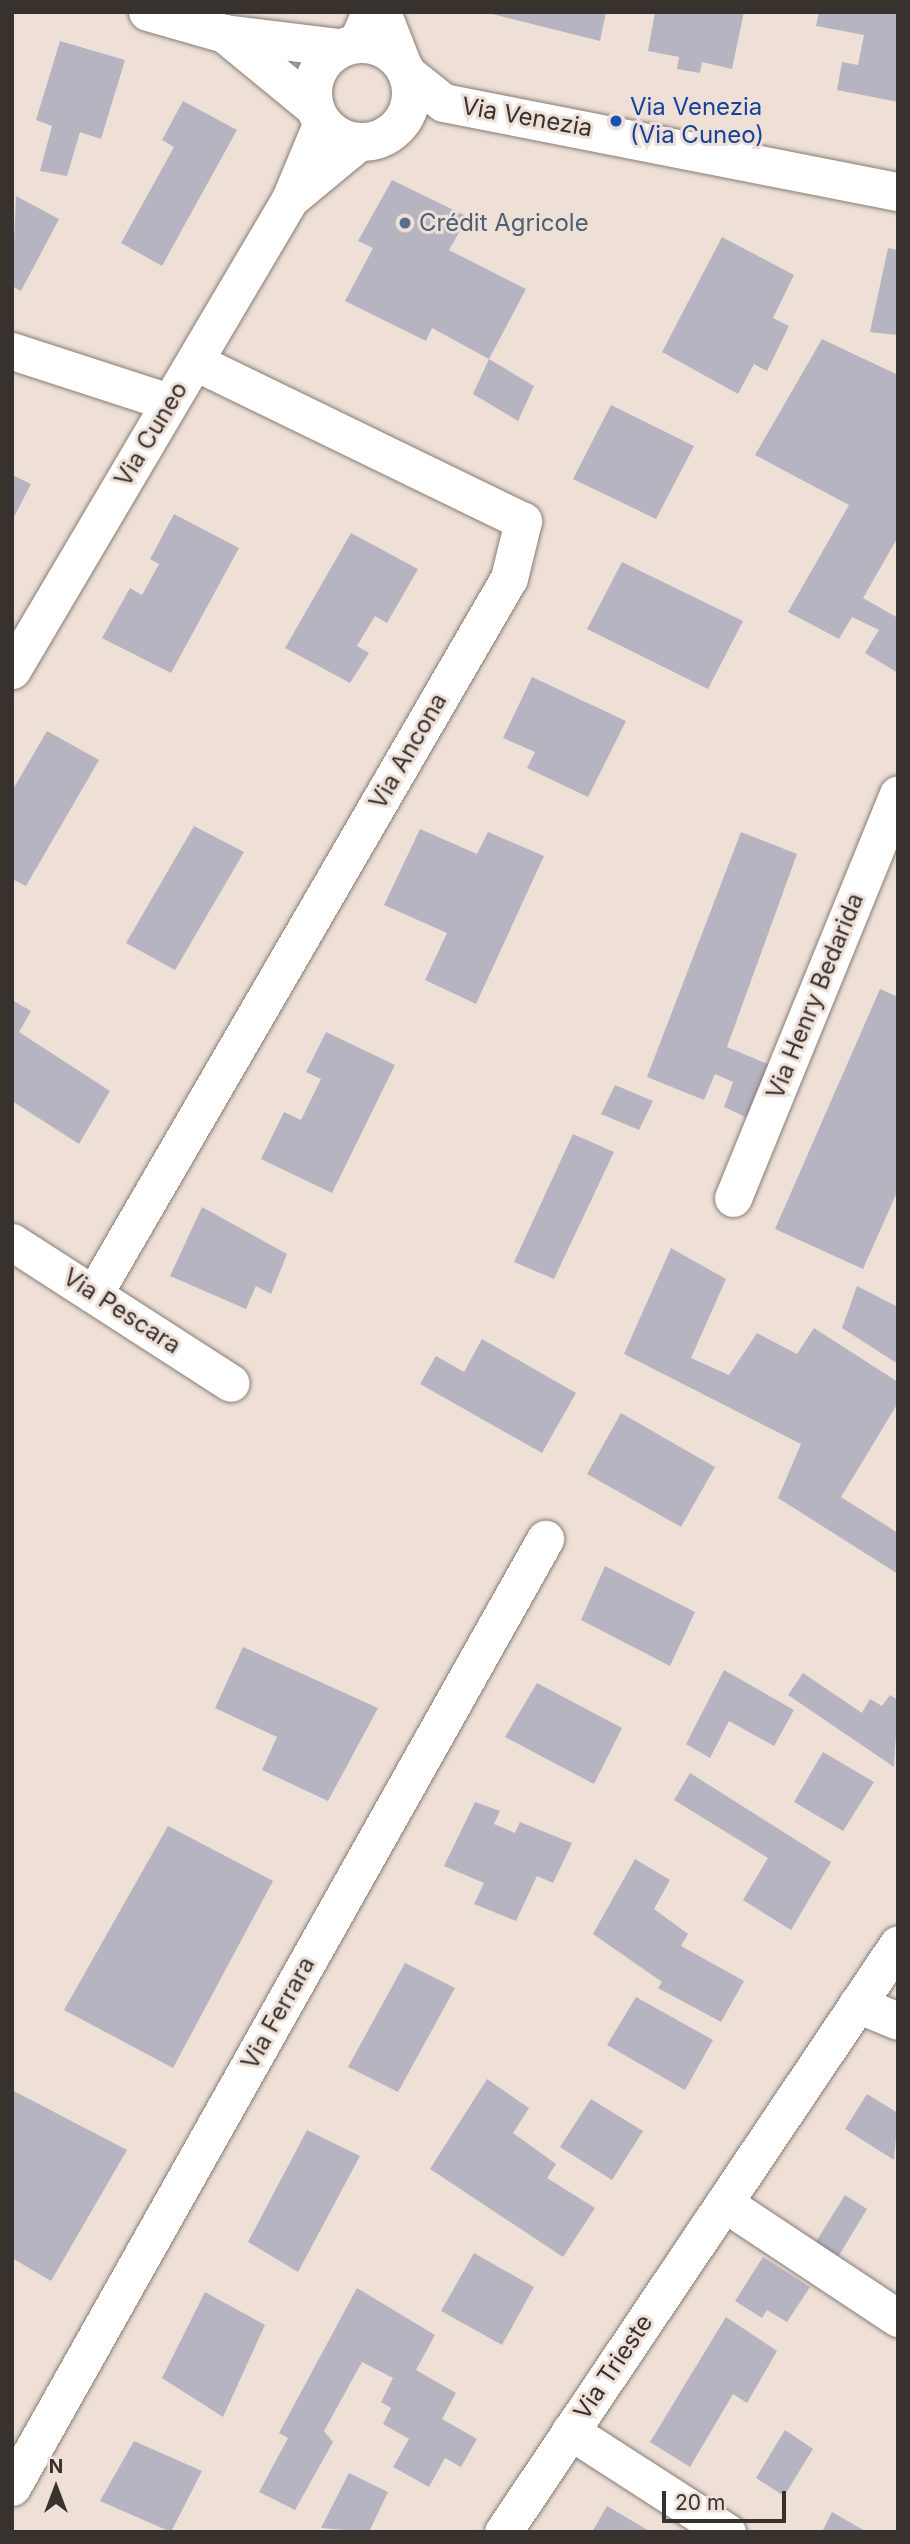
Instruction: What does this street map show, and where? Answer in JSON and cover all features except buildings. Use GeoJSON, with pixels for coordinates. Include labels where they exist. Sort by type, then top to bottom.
{"type":"FeatureCollection","features":[{"type":"Feature","properties":{"kind":"street","name":"Via Venezia"},"geometry":{"type":"LineString","coordinates":[[148,12],[225,34],[355,35],[373,44],[444,103],[898,192]]}},
{"type":"Feature","properties":{"kind":"street"},"geometry":{"type":"LineString","coordinates":[[382,12],[406,70],[406,117]]}},
{"type":"Feature","properties":{"kind":"street","name":"Via Venezia"},"geometry":{"type":"LineString","coordinates":[[225,34],[318,114],[359,142],[378,140],[406,117],[444,103]]}},
{"type":"Feature","properties":{"kind":"street"},"geometry":{"type":"LineString","coordinates":[[318,114],[313,84],[355,35]]}},
{"type":"Feature","properties":{"kind":"street","name":"Via Cuneo"},"geometry":{"type":"LineString","coordinates":[[12,670],[290,199],[318,114]]}},
{"type":"Feature","properties":{"kind":"street","name":"Via Cuneo"},"geometry":{"type":"LineString","coordinates":[[290,199],[359,142]]}},
{"type":"Feature","properties":{"kind":"street"},"geometry":{"type":"LineString","coordinates":[[12,351],[169,402]]}},
{"type":"Feature","properties":{"kind":"street","name":"Via Ancona"},"geometry":{"type":"LineString","coordinates":[[95,1292],[509,578],[523,521],[195,362]]}},
{"type":"Feature","properties":{"kind":"street","name":"Via Henry Bedarida"},"geometry":{"type":"LineString","coordinates":[[733,1198],[898,794]]}},
{"type":"Feature","properties":{"kind":"street","name":"Via Pescara"},"geometry":{"type":"LineString","coordinates":[[12,1242],[95,1292],[231,1383]]}},
{"type":"Feature","properties":{"kind":"street","name":"Via Ferrara"},"geometry":{"type":"LineString","coordinates":[[12,2487],[545,1539]]}},
{"type":"Feature","properties":{"kind":"street","name":"Via Trieste"},"geometry":{"type":"LineString","coordinates":[[503,2532],[898,1944]]}},
{"type":"Feature","properties":{"kind":"street"},"geometry":{"type":"LineString","coordinates":[[858,2004],[898,2021]]}},
{"type":"Feature","properties":{"kind":"street"},"geometry":{"type":"LineString","coordinates":[[724,2203],[898,2318]]}},
{"type":"Feature","properties":{"kind":"street"},"geometry":{"type":"LineString","coordinates":[[570,2431],[727,2532]]}},
{"type":"Feature","properties":{"kind":"place","name":"Via Venezia (Via Cuneo)"},"geometry":{"type":"Point","coordinates":[616,121]}},
{"type":"Feature","properties":{"kind":"place","name":"Crédit Agricole"},"geometry":{"type":"Point","coordinates":[405,223]}}]}
